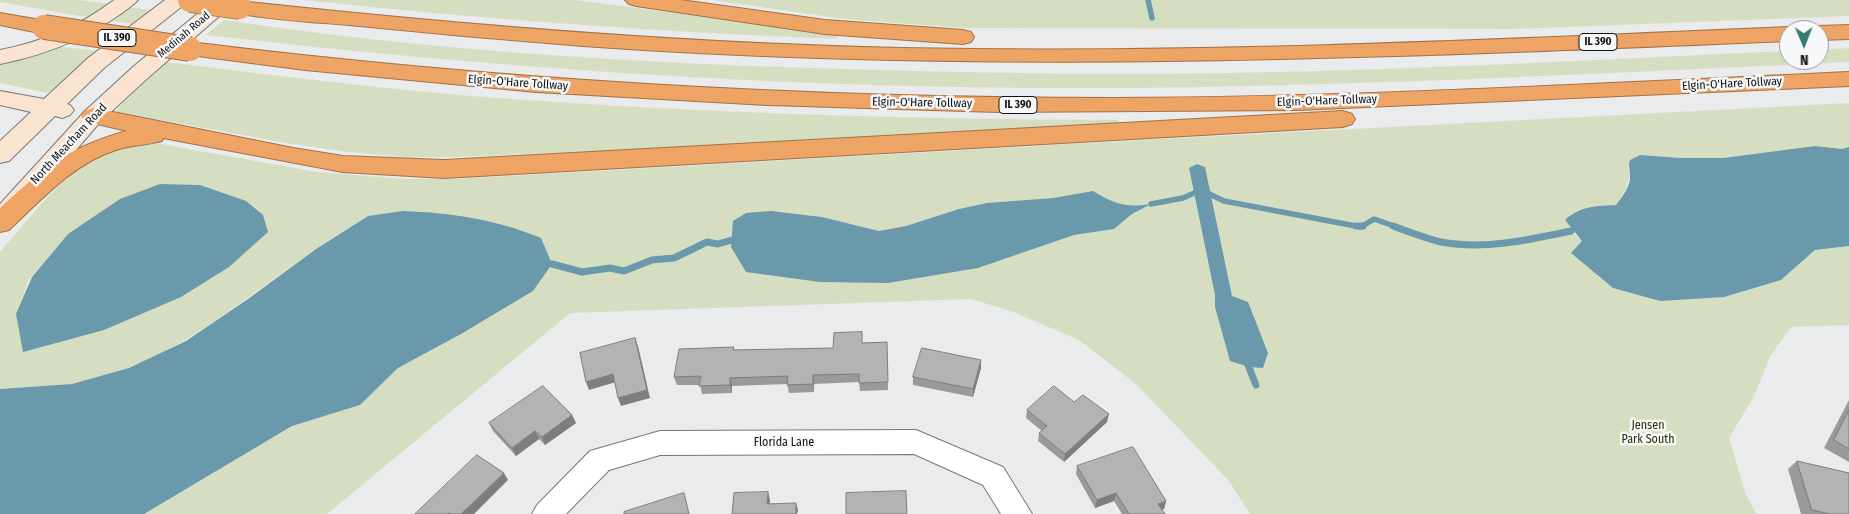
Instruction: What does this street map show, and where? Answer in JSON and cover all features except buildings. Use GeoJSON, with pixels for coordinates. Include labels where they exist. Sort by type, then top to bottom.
{"type":"FeatureCollection","features":[{"type":"Feature","properties":{"kind":"highway","name":"IL 390"},"geometry":{"type":"LineString","coordinates":[[190,0],[233,3],[442,28],[539,36],[847,53],[1156,56],[1406,50],[1779,34]]}},
{"type":"Feature","properties":{"kind":"highway"},"geometry":{"type":"LineString","coordinates":[[636,0],[825,27],[904,34],[967,38],[1339,41],[1406,50]]}},
{"type":"Feature","properties":{"kind":"highway","name":"Elgin-O'Hare Tollway"},"geometry":{"type":"LineString","coordinates":[[0,20],[190,49],[326,66],[464,79],[654,92],[906,103],[1118,105],[1264,103],[1849,79]]}},
{"type":"Feature","properties":{"kind":"highway"},"geometry":{"type":"LineString","coordinates":[[1829,33],[1849,32]]}},
{"type":"Feature","properties":{"kind":"highway"},"geometry":{"type":"LineString","coordinates":[[93,116],[293,156],[343,164],[444,169],[1592,104],[1677,87]]}},
{"type":"Feature","properties":{"kind":"highway"},"geometry":{"type":"LineString","coordinates":[[0,222],[55,174],[84,152],[112,141],[136,136],[178,133]]}},
{"type":"Feature","properties":{"kind":"main road"},"geometry":{"type":"LineString","coordinates":[[0,57],[35,49],[65,38],[113,11],[127,0]]}},
{"type":"Feature","properties":{"kind":"main road"},"geometry":{"type":"LineString","coordinates":[[0,155],[96,63],[178,0]]}},
{"type":"Feature","properties":{"kind":"main road","name":"Medinah Road"},"geometry":{"type":"LineString","coordinates":[[142,70],[233,3]]}},
{"type":"Feature","properties":{"kind":"main road","name":"North Meacham Road"},"geometry":{"type":"LineString","coordinates":[[0,222],[93,116],[142,70]]}},
{"type":"Feature","properties":{"kind":"main road"},"geometry":{"type":"LineString","coordinates":[[0,98],[93,116]]}},
{"type":"Feature","properties":{"kind":"street","name":"Florida Lane"},"geometry":{"type":"LineString","coordinates":[[548,514],[600,460],[660,444],[916,442],[993,476],[1017,514]]}},
{"type":"Feature","properties":{"kind":"green space"},"geometry":{"type":"Polygon","coordinates":[[[0,0],[79,0],[111,4],[91,18],[0,2],[0,0]]]}},
{"type":"Feature","properties":{"kind":"green space"},"geometry":{"type":"Polygon","coordinates":[[[303,0],[574,0],[838,34],[836,39],[636,29],[502,19],[303,0]]]}},
{"type":"Feature","properties":{"kind":"green space"},"geometry":{"type":"Polygon","coordinates":[[[712,0],[1849,0],[1849,16],[1515,29],[965,28],[844,19],[712,0]]]}},
{"type":"Feature","properties":{"kind":"green space"},"geometry":{"type":"Polygon","coordinates":[[[128,7],[150,10],[132,24],[109,20],[128,7]]]}},
{"type":"Feature","properties":{"kind":"green space"},"geometry":{"type":"Polygon","coordinates":[[[224,20],[378,40],[533,54],[689,63],[989,73],[1182,74],[1300,72],[1779,51],[1779,65],[1549,76],[1248,86],[1147,88],[942,87],[731,79],[521,66],[206,35],[224,20]]]}},
{"type":"Feature","properties":{"kind":"green space"},"geometry":{"type":"Polygon","coordinates":[[[56,46],[99,51],[48,93],[0,83],[0,63],[56,46]]]}},
{"type":"Feature","properties":{"kind":"green space"},"geometry":{"type":"Polygon","coordinates":[[[1849,48],[1849,62],[1829,63],[1829,49],[1849,48]]]}},
{"type":"Feature","properties":{"kind":"green space"},"geometry":{"type":"Polygon","coordinates":[[[167,62],[395,89],[552,102],[794,114],[1117,120],[1118,125],[895,138],[457,157],[406,157],[348,152],[286,143],[117,112],[118,108],[167,62]]]}},
{"type":"Feature","properties":{"kind":"green space","name":"Jensen Park South"},"geometry":{"type":"Polygon","coordinates":[[[1849,103],[1849,147],[1842,149],[1815,146],[1723,158],[1681,158],[1640,155],[1628,166],[1628,182],[1625,191],[1616,205],[1598,206],[1571,231],[1582,241],[1571,253],[1781,280],[1815,250],[1849,246],[1849,325],[1791,327],[1771,355],[1753,398],[1729,438],[1745,492],[1756,514],[1250,514],[1229,481],[1136,384],[1079,340],[1011,311],[971,299],[570,313],[327,514],[144,514],[292,426],[360,405],[398,368],[461,334],[368,216],[322,245],[201,330],[171,348],[140,363],[107,375],[72,384],[0,389],[0,252],[34,212],[68,177],[108,153],[133,146],[161,144],[317,172],[405,179],[457,179],[1143,140],[1849,103]],[[1205,167],[1189,168],[1215,295],[1215,307],[1232,296],[1205,167]],[[1093,191],[1053,198],[987,203],[959,209],[906,226],[879,231],[822,217],[771,211],[978,268],[1074,235],[1114,229],[1132,214],[1149,205],[1120,204],[1093,191]],[[68,234],[28,281],[17,314],[68,234]]]}},
{"type":"Feature","properties":{"kind":"water"},"geometry":{"type":"Polygon","coordinates":[[[1815,146],[1842,149],[1849,147],[1849,246],[1815,250],[1781,280],[1724,297],[1660,301],[1613,288],[1571,253],[1582,241],[1565,220],[1582,209],[1616,205],[1629,184],[1630,160],[1640,155],[1681,158],[1723,158],[1815,146]]]}},
{"type":"Feature","properties":{"kind":"water"},"geometry":{"type":"Polygon","coordinates":[[[1197,164],[1205,167],[1232,296],[1248,302],[1268,353],[1263,368],[1249,367],[1230,361],[1215,307],[1215,295],[1189,168],[1197,164]]]}},
{"type":"Feature","properties":{"kind":"water"},"geometry":{"type":"Polygon","coordinates":[[[160,184],[200,185],[246,201],[263,215],[268,232],[229,267],[181,297],[104,330],[23,352],[16,314],[32,277],[68,234],[120,199],[160,184]]]}},
{"type":"Feature","properties":{"kind":"water"},"geometry":{"type":"Polygon","coordinates":[[[1093,191],[1121,204],[1151,204],[1132,214],[1114,229],[1074,235],[978,268],[888,283],[820,282],[746,272],[731,247],[733,221],[746,213],[771,211],[822,217],[879,231],[906,226],[959,209],[987,203],[1053,198],[1093,191]]]}},
{"type":"Feature","properties":{"kind":"water"},"geometry":{"type":"Polygon","coordinates":[[[403,211],[439,213],[473,218],[524,231],[541,238],[552,264],[533,291],[461,334],[398,368],[360,405],[292,426],[144,514],[0,514],[0,389],[72,384],[129,368],[186,341],[248,299],[316,249],[368,216],[403,211]]]}},
{"type":"Feature","properties":{"kind":"waterway"},"geometry":{"type":"LineString","coordinates":[[1148,0],[1152,18]]}},
{"type":"Feature","properties":{"kind":"waterway"},"geometry":{"type":"LineString","coordinates":[[1151,204],[1183,198],[1201,190],[1224,201],[1363,226]]}},
{"type":"Feature","properties":{"kind":"waterway"},"geometry":{"type":"LineString","coordinates":[[1363,226],[1374,219],[1397,227]]}},
{"type":"Feature","properties":{"kind":"waterway"},"geometry":{"type":"LineString","coordinates":[[1356,226],[1363,226]]}},
{"type":"Feature","properties":{"kind":"waterway"},"geometry":{"type":"LineString","coordinates":[[1393,226],[1441,242],[1474,245],[1523,241],[1571,231]]}},
{"type":"Feature","properties":{"kind":"waterway"},"geometry":{"type":"LineString","coordinates":[[552,264],[582,272],[610,268],[624,271],[652,260],[674,258],[707,242],[718,244],[732,240]]}},
{"type":"Feature","properties":{"kind":"waterway"},"geometry":{"type":"LineString","coordinates":[[1246,360],[1256,385]]}}]}
